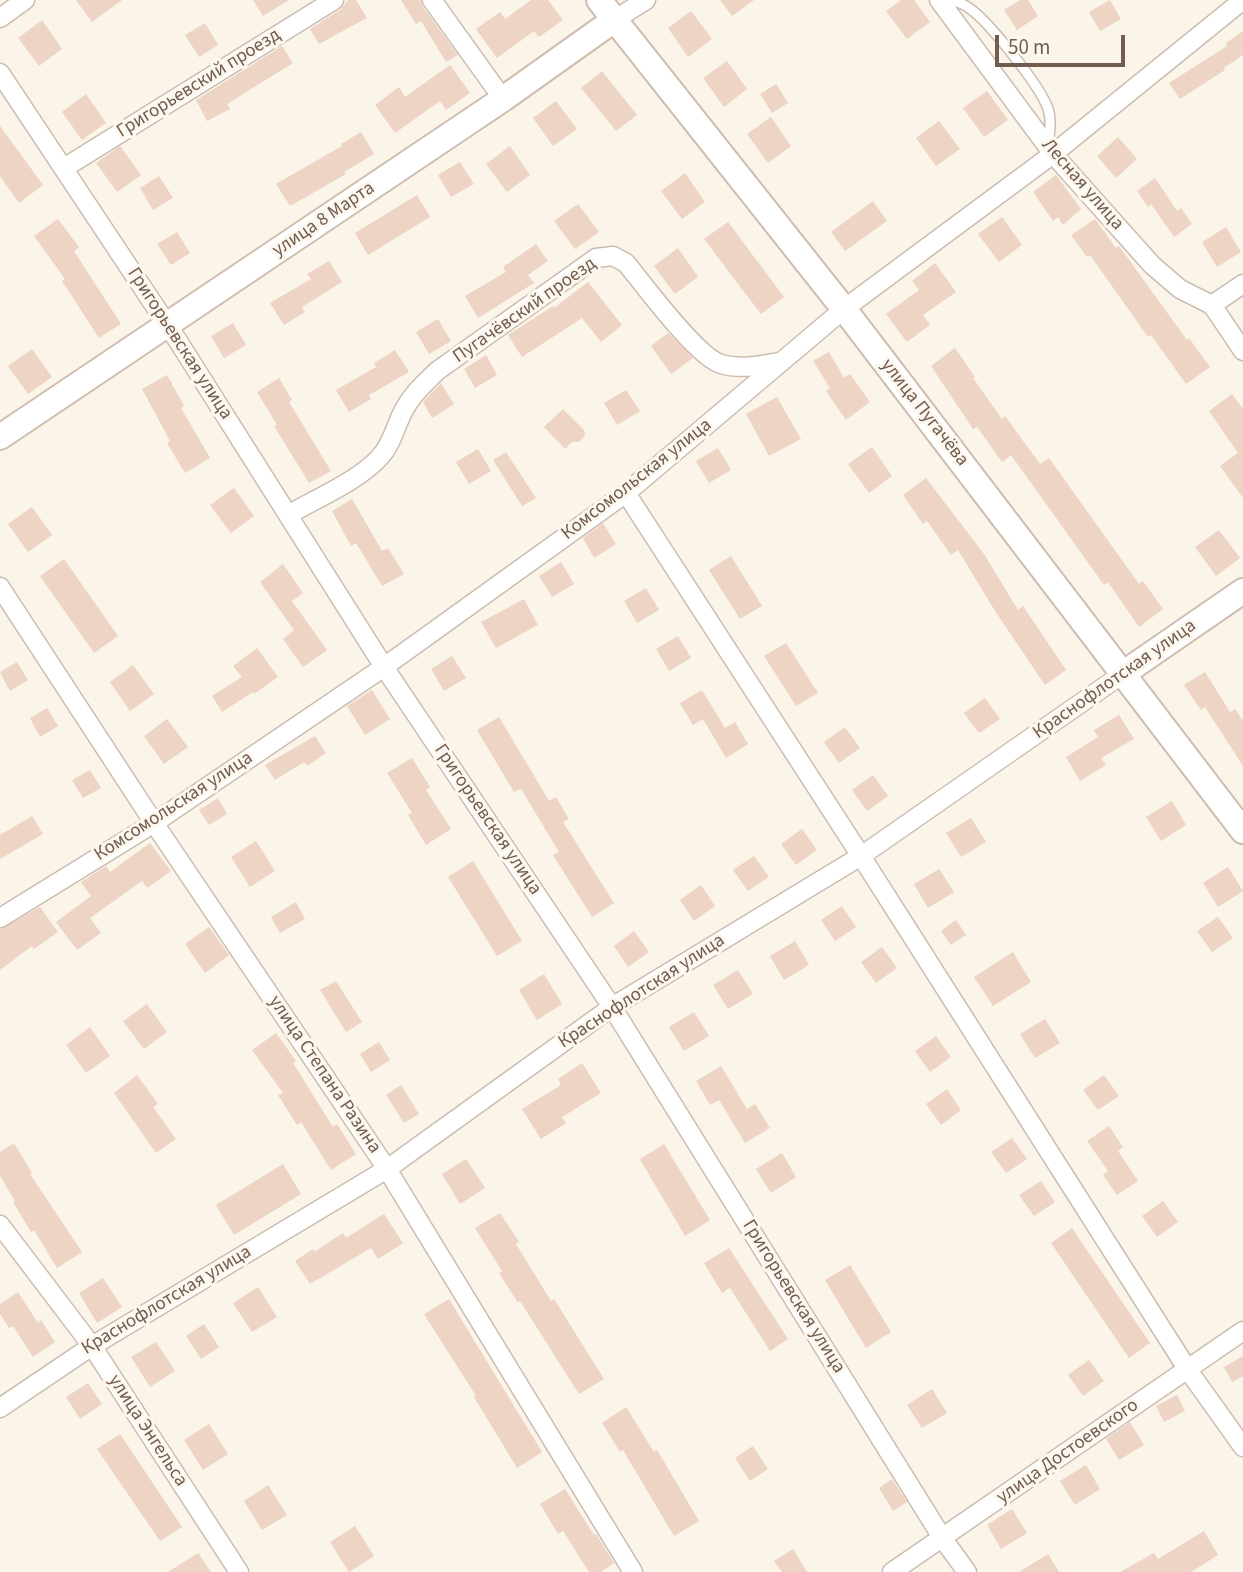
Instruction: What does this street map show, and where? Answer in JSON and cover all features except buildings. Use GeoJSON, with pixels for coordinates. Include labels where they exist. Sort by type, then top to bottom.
{"type":"FeatureCollection","features":[{"type":"Feature","properties":{"kind":"main road","name":"улица Пугачёва"},"geometry":{"type":"LineString","coordinates":[[598,0],[844,309],[1243,831]]}},
{"type":"Feature","properties":{"kind":"main road","name":"улица 8 Марта"},"geometry":{"type":"LineString","coordinates":[[0,437],[503,99],[614,20]]}},
{"type":"Feature","properties":{"kind":"main road","name":"Краснофлотская улица"},"geometry":{"type":"LineString","coordinates":[[1124,673],[1243,591]]}},
{"type":"Feature","properties":{"kind":"street"},"geometry":{"type":"LineString","coordinates":[[0,18],[25,0]]}},
{"type":"Feature","properties":{"kind":"street","name":"Григорьевский проезд"},"geometry":{"type":"LineString","coordinates":[[64,168],[334,0]]}},
{"type":"Feature","properties":{"kind":"street"},"geometry":{"type":"LineString","coordinates":[[432,0],[503,99]]}},
{"type":"Feature","properties":{"kind":"street","name":"улица 8 Марта"},"geometry":{"type":"LineString","coordinates":[[614,20],[646,0]]}},
{"type":"Feature","properties":{"kind":"street","name":"Лесная улица"},"geometry":{"type":"LineString","coordinates":[[939,0],[1051,151],[1152,265],[1180,289],[1212,305],[1243,351]]}},
{"type":"Feature","properties":{"kind":"street","name":"Комсомольская улица"},"geometry":{"type":"LineString","coordinates":[[2,911],[154,823],[384,667],[626,493],[844,309],[1243,0]]}},
{"type":"Feature","properties":{"kind":"street","name":"Григорьевская улица"},"geometry":{"type":"LineString","coordinates":[[0,72],[168,326],[384,667],[612,1007],[943,1539],[967,1572]]}},
{"type":"Feature","properties":{"kind":"street","name":"Пугачёвский проезд"},"geometry":{"type":"LineString","coordinates":[[288,515],[365,470],[382,455],[404,409],[418,389],[437,371],[596,258],[613,256],[626,263],[700,350],[720,364],[747,367],[780,362]]}},
{"type":"Feature","properties":{"kind":"street"},"geometry":{"type":"LineString","coordinates":[[1212,305],[1243,285]]}},
{"type":"Feature","properties":{"kind":"street"},"geometry":{"type":"LineString","coordinates":[[626,493],[1188,1370],[1243,1447]]}},
{"type":"Feature","properties":{"kind":"street","name":"улица Степана Разина"},"geometry":{"type":"LineString","coordinates":[[0,587],[154,823],[387,1169],[634,1572]]}},
{"type":"Feature","properties":{"kind":"street","name":"Краснофлотская улица"},"geometry":{"type":"LineString","coordinates":[[0,1408],[92,1346],[387,1169],[612,1007],[861,856],[1124,673]]}},
{"type":"Feature","properties":{"kind":"street","name":"улица Энгельса"},"geometry":{"type":"LineString","coordinates":[[0,1225],[92,1346],[239,1572]]}},
{"type":"Feature","properties":{"kind":"street","name":"улица Достоевского"},"geometry":{"type":"LineString","coordinates":[[892,1572],[1243,1331]]}},
{"type":"Feature","properties":{"kind":"lane"},"geometry":{"type":"LineString","coordinates":[[948,0],[971,9],[987,24],[1037,89],[1048,107],[1051,151]]}}]}
